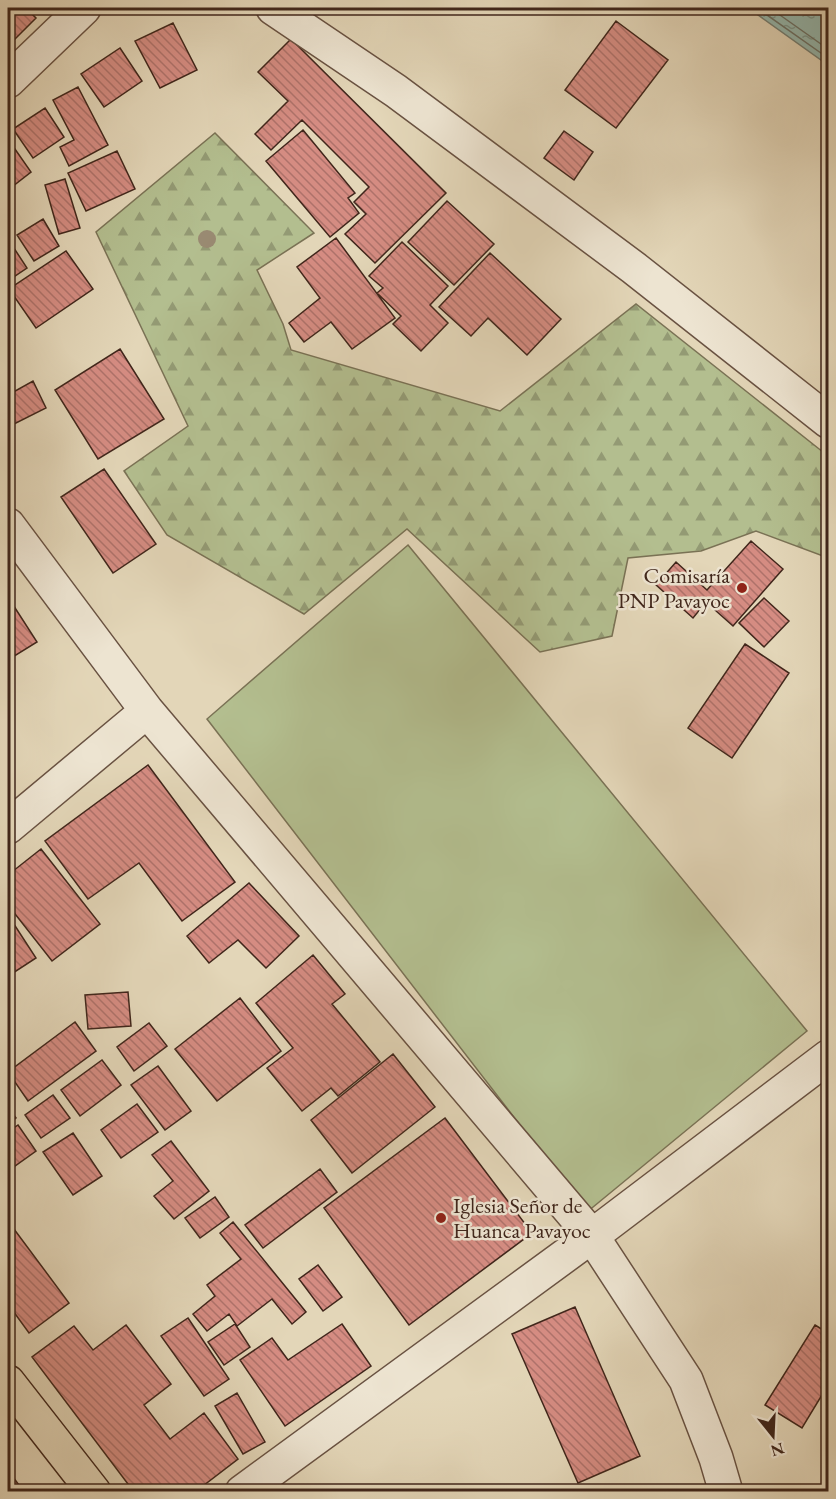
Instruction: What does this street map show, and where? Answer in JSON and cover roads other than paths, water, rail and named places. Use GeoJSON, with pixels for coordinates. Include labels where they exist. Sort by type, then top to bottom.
{"type":"FeatureCollection","features":[{"type":"Feature","properties":{"kind":"main road"},"geometry":{"type":"LineString","coordinates":[[8,1382],[94,1491]]}},
{"type":"Feature","properties":{"kind":"street"},"geometry":{"type":"LineString","coordinates":[[8,81],[84,8]]}},
{"type":"Feature","properties":{"kind":"street"},"geometry":{"type":"LineString","coordinates":[[273,8],[396,91],[577,225],[828,421]]}},
{"type":"Feature","properties":{"kind":"street"},"geometry":{"type":"LineString","coordinates":[[8,525],[147,711],[592,1236],[686,1380],[726,1491]]}},
{"type":"Feature","properties":{"kind":"street"},"geometry":{"type":"LineString","coordinates":[[8,827],[147,711]]}},
{"type":"Feature","properties":{"kind":"street"},"geometry":{"type":"LineString","coordinates":[[242,1491],[592,1236],[828,1058]]}},
{"type":"Feature","properties":{"kind":"water"},"geometry":{"type":"Polygon","coordinates":[[[747,8],[828,8],[828,65],[751,10],[747,8]]]}},
{"type":"Feature","properties":{"kind":"place","name":"Comisaría PNP Pavayoc"},"geometry":{"type":"Point","coordinates":[742,588]}},
{"type":"Feature","properties":{"kind":"place","name":"Iglesia Señor de Huanca Pavayoc"},"geometry":{"type":"Point","coordinates":[441,1218]}}]}
